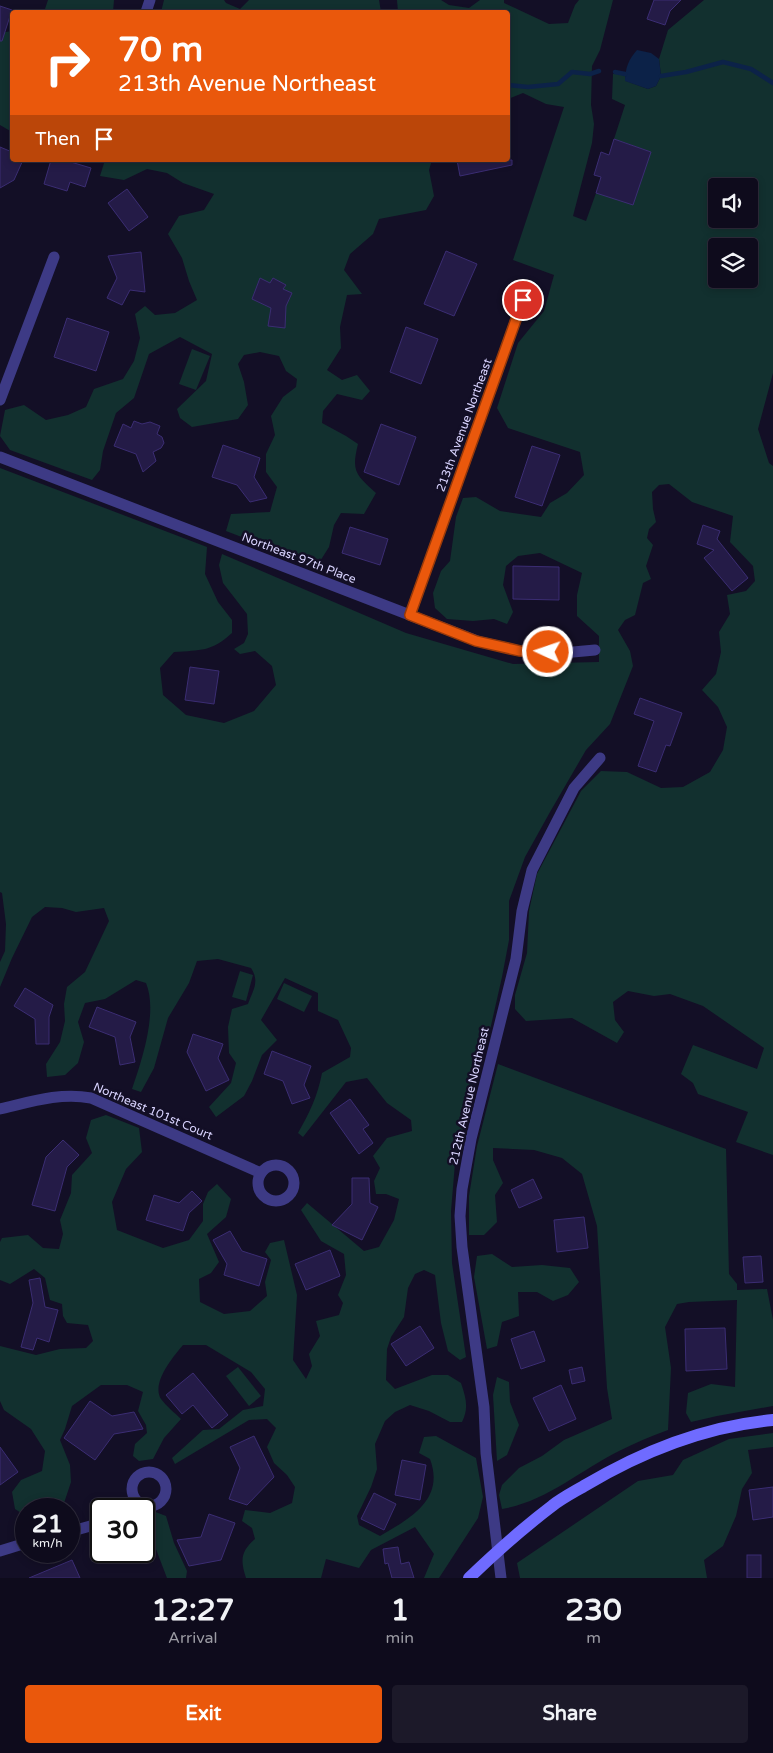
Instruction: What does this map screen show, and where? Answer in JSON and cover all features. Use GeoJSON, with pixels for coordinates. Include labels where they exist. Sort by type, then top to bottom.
{"type":"FeatureCollection","features":[{"type":"Feature","properties":{"kind":"main road"},"geometry":{"type":"LineString","coordinates":[[469,1578],[498,1550],[554,1504],[615,1467],[686,1438],[759,1421],[773,1420]]}},
{"type":"Feature","properties":{"kind":"street"},"geometry":{"type":"LineString","coordinates":[[0,400],[54,257]]}},
{"type":"Feature","properties":{"kind":"street","name":"213th Avenue Northeast"},"geometry":{"type":"LineString","coordinates":[[410,615],[523,300]]}},
{"type":"Feature","properties":{"kind":"street","name":"Northeast 97th Place"},"geometry":{"type":"LineString","coordinates":[[0,457],[476,641],[520,651],[562,653],[595,650]]}},
{"type":"Feature","properties":{"kind":"street","name":"212th Avenue Northeast"},"geometry":{"type":"LineString","coordinates":[[501,1578],[486,1454],[484,1407],[462,1248],[460,1216],[462,1189],[471,1139],[516,959],[522,911],[532,870],[574,788],[600,758]]}},
{"type":"Feature","properties":{"kind":"street","name":"Northeast 101st Court"},"geometry":{"type":"LineString","coordinates":[[0,1109],[46,1098],[74,1095],[91,1098],[261,1173]]}},
{"type":"Feature","properties":{"kind":"street"},"geometry":{"type":"LineString","coordinates":[[0,1551],[15,1547]]}},
{"type":"Feature","properties":{"kind":"green space"},"geometry":{"type":"Polygon","coordinates":[[[48,0],[114,0],[113,10],[45,10],[48,0]]]}},
{"type":"Feature","properties":{"kind":"green space"},"geometry":{"type":"Polygon","coordinates":[[[164,0],[224,0],[226,3],[240,9],[249,0],[379,0],[381,10],[162,10],[164,0]]]}},
{"type":"Feature","properties":{"kind":"green space"},"geometry":{"type":"Polygon","coordinates":[[[397,0],[441,0],[449,5],[469,8],[480,0],[504,0],[504,3],[549,24],[568,23],[579,0],[613,0],[600,50],[592,66],[591,105],[594,124],[592,143],[573,216],[586,221],[596,193],[651,152],[614,139],[625,105],[612,99],[613,74],[625,74],[626,81],[648,89],[656,86],[661,76],[659,59],[668,30],[704,0],[773,0],[773,373],[758,429],[769,463],[773,466],[773,1155],[736,1142],[748,1112],[698,1094],[693,1083],[681,1074],[693,1045],[757,1069],[764,1048],[703,1006],[670,994],[654,996],[628,991],[613,1002],[615,1020],[624,1032],[617,1043],[572,1018],[526,1021],[515,1009],[515,995],[527,953],[529,911],[537,874],[581,791],[601,771],[627,772],[661,788],[683,787],[710,772],[723,750],[727,727],[718,707],[702,690],[716,674],[721,652],[719,632],[730,614],[727,595],[746,591],[755,581],[753,566],[730,542],[733,516],[692,502],[669,484],[659,485],[652,492],[656,522],[649,529],[647,538],[653,545],[646,566],[651,579],[643,583],[635,615],[625,620],[618,630],[630,651],[633,666],[610,724],[586,750],[550,812],[525,857],[509,901],[509,940],[502,977],[455,1163],[451,1211],[452,1263],[466,1357],[460,1360],[448,1351],[441,1323],[435,1275],[424,1270],[415,1274],[408,1288],[404,1317],[391,1337],[387,1349],[386,1380],[395,1389],[432,1375],[448,1375],[461,1383],[466,1403],[466,1412],[462,1422],[450,1422],[429,1411],[410,1405],[395,1412],[385,1421],[375,1444],[377,1469],[371,1487],[357,1516],[359,1525],[380,1536],[403,1522],[422,1506],[429,1496],[433,1485],[433,1473],[430,1459],[419,1453],[424,1437],[436,1436],[476,1458],[483,1497],[478,1518],[439,1578],[424,1578],[434,1554],[415,1527],[371,1550],[359,1568],[326,1559],[321,1578],[246,1578],[243,1556],[255,1539],[252,1528],[242,1521],[245,1510],[270,1513],[292,1503],[295,1487],[287,1475],[274,1463],[267,1447],[276,1428],[267,1419],[249,1420],[175,1464],[172,1458],[203,1430],[219,1429],[243,1410],[263,1406],[265,1389],[251,1372],[206,1345],[183,1345],[164,1370],[159,1386],[161,1399],[181,1419],[164,1438],[153,1459],[139,1461],[133,1456],[135,1444],[147,1433],[146,1425],[138,1411],[143,1392],[127,1385],[101,1385],[72,1406],[60,1440],[70,1465],[71,1482],[66,1498],[15,1498],[15,1509],[12,1492],[21,1480],[42,1471],[45,1451],[31,1429],[4,1410],[0,1401],[0,1346],[36,1355],[60,1349],[86,1348],[93,1341],[88,1325],[67,1323],[63,1316],[62,1304],[50,1300],[45,1278],[34,1269],[10,1284],[0,1280],[0,1242],[2,1238],[28,1235],[43,1248],[59,1249],[63,1234],[60,1220],[71,1193],[72,1175],[92,1153],[86,1138],[91,1120],[106,1115],[139,1128],[142,1152],[126,1169],[112,1202],[117,1230],[163,1248],[189,1240],[203,1221],[203,1204],[208,1192],[217,1184],[231,1199],[226,1217],[207,1234],[219,1262],[211,1273],[199,1279],[200,1302],[224,1314],[250,1311],[267,1296],[265,1282],[271,1260],[265,1252],[270,1243],[284,1240],[297,1295],[293,1360],[306,1379],[312,1366],[309,1354],[320,1336],[316,1321],[339,1315],[343,1303],[338,1295],[346,1275],[344,1254],[321,1241],[301,1210],[307,1203],[364,1251],[379,1247],[394,1220],[399,1199],[386,1194],[376,1194],[374,1181],[380,1168],[373,1156],[387,1138],[412,1131],[411,1120],[387,1103],[367,1078],[346,1082],[303,1137],[298,1133],[313,1104],[322,1073],[350,1057],[351,1048],[338,1020],[318,1011],[318,993],[285,978],[261,1020],[277,1040],[262,1055],[244,1096],[216,1117],[209,1107],[231,1083],[236,1063],[229,1053],[228,1027],[232,1009],[248,1004],[255,982],[254,973],[251,968],[218,959],[197,961],[189,983],[168,1018],[154,1068],[141,1092],[132,1089],[147,1036],[150,1008],[146,983],[136,980],[105,999],[85,1003],[78,1022],[84,1042],[78,1063],[65,1075],[47,1077],[46,1064],[60,1042],[65,1021],[64,1004],[67,987],[85,972],[109,921],[104,908],[76,912],[62,908],[45,907],[32,917],[0,987],[0,962],[5,951],[6,924],[2,893],[0,892],[0,468],[207,547],[205,574],[218,602],[232,620],[232,633],[212,647],[174,652],[160,668],[163,695],[186,715],[224,723],[254,711],[276,685],[272,666],[255,651],[240,654],[234,649],[244,643],[248,634],[247,614],[223,583],[219,565],[222,554],[406,633],[513,664],[599,662],[599,636],[577,616],[577,595],[582,573],[540,553],[518,556],[506,566],[503,585],[513,612],[507,624],[494,619],[473,621],[447,619],[435,608],[433,593],[441,571],[450,561],[456,517],[463,498],[476,497],[500,511],[541,517],[550,503],[567,493],[584,475],[580,452],[508,428],[497,408],[518,343],[544,311],[554,275],[513,260],[564,107],[546,104],[523,93],[510,98],[510,10],[398,10],[397,0]]]}},
{"type":"Feature","properties":{"kind":"green space"},"geometry":{"type":"Polygon","coordinates":[[[10,31],[10,131],[0,125],[0,33],[10,31]]]}},
{"type":"Feature","properties":{"kind":"green space"},"geometry":{"type":"Polygon","coordinates":[[[104,162],[431,162],[429,170],[434,196],[426,210],[379,219],[373,234],[350,254],[344,270],[362,294],[347,295],[340,327],[341,348],[327,370],[342,380],[357,375],[370,391],[362,400],[337,394],[323,411],[322,423],[358,444],[355,467],[364,482],[376,493],[364,514],[341,513],[334,525],[329,547],[317,566],[226,531],[231,514],[270,512],[277,487],[266,472],[266,454],[275,435],[271,416],[283,397],[296,387],[297,379],[286,371],[279,356],[260,352],[244,355],[238,364],[244,382],[248,405],[238,419],[192,427],[180,418],[177,409],[206,381],[212,354],[180,337],[149,354],[134,398],[116,413],[103,451],[100,470],[92,480],[10,450],[0,436],[5,410],[24,405],[46,420],[68,415],[86,407],[94,389],[123,379],[134,361],[140,338],[135,314],[145,306],[155,315],[175,313],[197,300],[182,258],[168,234],[179,216],[204,210],[214,194],[183,183],[167,173],[147,169],[124,180],[100,176],[104,162]]]}},
{"type":"Feature","properties":{"kind":"green space"},"geometry":{"type":"Polygon","coordinates":[[[192,349],[210,356],[196,390],[179,384],[192,349]]]}},
{"type":"Feature","properties":{"kind":"green space"},"geometry":{"type":"Polygon","coordinates":[[[240,971],[253,975],[246,1001],[232,997],[240,971]]]}},
{"type":"Feature","properties":{"kind":"green space"},"geometry":{"type":"Polygon","coordinates":[[[284,983],[312,996],[304,1012],[277,999],[284,983]]]}},
{"type":"Feature","properties":{"kind":"green space"},"geometry":{"type":"Polygon","coordinates":[[[498,1064],[726,1149],[729,1274],[737,1284],[737,1290],[767,1289],[773,1320],[773,1406],[691,1422],[686,1413],[688,1393],[711,1384],[735,1387],[737,1300],[677,1304],[665,1327],[671,1368],[668,1430],[619,1451],[548,1493],[533,1500],[502,1509],[499,1495],[502,1485],[519,1468],[542,1456],[564,1440],[612,1419],[607,1388],[597,1226],[582,1174],[562,1158],[534,1150],[493,1148],[493,1160],[503,1183],[495,1195],[497,1222],[484,1235],[469,1235],[469,1196],[477,1146],[498,1064]]]}},
{"type":"Feature","properties":{"kind":"green space"},"geometry":{"type":"Polygon","coordinates":[[[492,1254],[512,1267],[542,1265],[570,1268],[579,1282],[568,1295],[553,1301],[537,1292],[518,1292],[519,1316],[502,1322],[497,1346],[487,1349],[474,1277],[477,1256],[492,1254]]]}},
{"type":"Feature","properties":{"kind":"green space"},"geometry":{"type":"Polygon","coordinates":[[[238,1367],[261,1396],[249,1406],[226,1376],[238,1367]]]}},
{"type":"Feature","properties":{"kind":"green space"},"geometry":{"type":"Polygon","coordinates":[[[497,1377],[509,1382],[510,1402],[519,1425],[507,1455],[497,1461],[493,1395],[497,1377]]]}},
{"type":"Feature","properties":{"kind":"green space"},"geometry":{"type":"Polygon","coordinates":[[[773,1433],[773,1447],[748,1450],[752,1473],[742,1489],[736,1516],[723,1546],[704,1560],[707,1578],[520,1578],[517,1563],[638,1481],[673,1475],[683,1460],[729,1439],[773,1433]]]}},
{"type":"Feature","properties":{"kind":"green space"},"geometry":{"type":"Polygon","coordinates":[[[155,1512],[166,1516],[174,1543],[187,1571],[186,1578],[167,1578],[155,1547],[155,1512]]]}},
{"type":"Feature","properties":{"kind":"water"},"geometry":{"type":"Polygon","coordinates":[[[637,50],[651,53],[659,59],[661,76],[656,86],[648,89],[625,81],[628,64],[637,50]]]}},
{"type":"Feature","properties":{"kind":"building"},"geometry":{"type":"Polygon","coordinates":[[[654,0],[681,0],[670,11],[665,25],[647,19],[654,0]]]}},
{"type":"Feature","properties":{"kind":"building"},"geometry":{"type":"Polygon","coordinates":[[[0,6],[12,10],[10,10],[10,16],[2,41],[0,41],[0,6]]]}},
{"type":"Feature","properties":{"kind":"building"},"geometry":{"type":"Polygon","coordinates":[[[614,139],[651,152],[633,205],[596,193],[601,177],[594,175],[601,152],[609,155],[614,139]]]}},
{"type":"Feature","properties":{"kind":"building"},"geometry":{"type":"Polygon","coordinates":[[[0,147],[10,151],[10,162],[22,162],[14,180],[0,188],[0,147]]]}},
{"type":"Feature","properties":{"kind":"building"},"geometry":{"type":"Polygon","coordinates":[[[512,160],[512,165],[460,176],[457,162],[510,162],[512,160]]]}},
{"type":"Feature","properties":{"kind":"building"},"geometry":{"type":"Polygon","coordinates":[[[50,162],[71,162],[91,168],[85,187],[70,182],[67,191],[44,184],[50,162]]]}},
{"type":"Feature","properties":{"kind":"building"},"geometry":{"type":"Polygon","coordinates":[[[127,189],[148,217],[129,231],[108,203],[127,189]]]}},
{"type":"Feature","properties":{"kind":"building"},"geometry":{"type":"Polygon","coordinates":[[[446,251],[477,264],[454,316],[424,304],[446,251]]]}},
{"type":"Feature","properties":{"kind":"building"},"geometry":{"type":"Polygon","coordinates":[[[141,252],[145,292],[130,290],[122,305],[107,298],[117,278],[108,256],[141,252]]]}},
{"type":"Feature","properties":{"kind":"building"},"geometry":{"type":"Polygon","coordinates":[[[260,278],[270,283],[273,278],[286,285],[283,289],[292,293],[286,306],[285,328],[268,326],[271,308],[252,299],[260,278]]]}},
{"type":"Feature","properties":{"kind":"building"},"geometry":{"type":"Polygon","coordinates":[[[67,318],[109,332],[96,371],[54,357],[67,318]]]}},
{"type":"Feature","properties":{"kind":"building"},"geometry":{"type":"Polygon","coordinates":[[[406,327],[438,339],[421,384],[390,372],[406,327]]]}},
{"type":"Feature","properties":{"kind":"building"},"geometry":{"type":"Polygon","coordinates":[[[134,421],[142,424],[150,422],[160,426],[157,434],[162,437],[164,443],[161,448],[153,452],[156,461],[143,472],[136,454],[114,446],[123,424],[131,428],[134,421]]]}},
{"type":"Feature","properties":{"kind":"building"},"geometry":{"type":"Polygon","coordinates":[[[381,424],[416,437],[399,485],[364,472],[381,424]]]}},
{"type":"Feature","properties":{"kind":"building"},"geometry":{"type":"Polygon","coordinates":[[[223,445],[260,458],[254,477],[267,498],[250,502],[237,485],[212,477],[223,445]]]}},
{"type":"Feature","properties":{"kind":"building"},"geometry":{"type":"Polygon","coordinates":[[[532,446],[560,455],[542,506],[515,497],[532,446]]]}},
{"type":"Feature","properties":{"kind":"building"},"geometry":{"type":"Polygon","coordinates":[[[703,525],[720,531],[717,539],[748,578],[732,591],[704,558],[714,550],[697,544],[703,525]]]}},
{"type":"Feature","properties":{"kind":"building"},"geometry":{"type":"Polygon","coordinates":[[[350,527],[388,539],[380,565],[342,553],[350,527]]]}},
{"type":"Feature","properties":{"kind":"building"},"geometry":{"type":"Polygon","coordinates":[[[513,566],[559,567],[559,600],[513,599],[513,566]]]}},
{"type":"Feature","properties":{"kind":"building"},"geometry":{"type":"Polygon","coordinates":[[[190,667],[219,671],[214,704],[185,700],[190,667]]]}},
{"type":"Feature","properties":{"kind":"building"},"geometry":{"type":"Polygon","coordinates":[[[640,698],[682,713],[670,746],[666,745],[656,772],[638,766],[654,721],[634,714],[640,698]]]}},
{"type":"Feature","properties":{"kind":"building"},"geometry":{"type":"Polygon","coordinates":[[[25,988],[53,1005],[49,1017],[49,1044],[36,1044],[35,1019],[14,1006],[25,988]]]}},
{"type":"Feature","properties":{"kind":"building"},"geometry":{"type":"Polygon","coordinates":[[[97,1007],[136,1022],[130,1037],[135,1062],[120,1065],[115,1037],[89,1027],[97,1007]]]}},
{"type":"Feature","properties":{"kind":"building"},"geometry":{"type":"Polygon","coordinates":[[[193,1034],[223,1044],[218,1058],[229,1080],[206,1091],[187,1052],[193,1034]]]}},
{"type":"Feature","properties":{"kind":"building"},"geometry":{"type":"Polygon","coordinates":[[[272,1051],[311,1066],[304,1085],[310,1098],[292,1104],[283,1081],[264,1074],[272,1051]]]}},
{"type":"Feature","properties":{"kind":"building"},"geometry":{"type":"Polygon","coordinates":[[[350,1099],[369,1125],[363,1129],[373,1143],[359,1154],[330,1113],[350,1099]]]}},
{"type":"Feature","properties":{"kind":"building"},"geometry":{"type":"Polygon","coordinates":[[[63,1140],[79,1155],[67,1167],[55,1211],[32,1205],[46,1157],[63,1140]]]}},
{"type":"Feature","properties":{"kind":"building"},"geometry":{"type":"Polygon","coordinates":[[[352,1178],[369,1178],[370,1203],[378,1207],[362,1240],[332,1225],[352,1204],[352,1178]]]}},
{"type":"Feature","properties":{"kind":"building"},"geometry":{"type":"Polygon","coordinates":[[[533,1179],[542,1198],[519,1208],[511,1190],[533,1179]]]}},
{"type":"Feature","properties":{"kind":"building"},"geometry":{"type":"Polygon","coordinates":[[[192,1191],[202,1201],[189,1213],[183,1231],[146,1220],[154,1195],[179,1203],[192,1191]]]}},
{"type":"Feature","properties":{"kind":"building"},"geometry":{"type":"Polygon","coordinates":[[[584,1217],[588,1248],[557,1252],[554,1220],[584,1217]]]}},
{"type":"Feature","properties":{"kind":"building"},"geometry":{"type":"Polygon","coordinates":[[[230,1231],[242,1251],[267,1259],[259,1286],[224,1275],[227,1264],[213,1240],[230,1231]]]}},
{"type":"Feature","properties":{"kind":"building"},"geometry":{"type":"Polygon","coordinates":[[[330,1250],[340,1276],[306,1290],[295,1264],[330,1250]]]}},
{"type":"Feature","properties":{"kind":"building"},"geometry":{"type":"Polygon","coordinates":[[[761,1256],[763,1282],[745,1283],[743,1257],[761,1256]]]}},
{"type":"Feature","properties":{"kind":"building"},"geometry":{"type":"Polygon","coordinates":[[[40,1278],[45,1307],[58,1310],[49,1342],[37,1338],[33,1350],[21,1347],[33,1303],[29,1280],[40,1278]]]}},
{"type":"Feature","properties":{"kind":"building"},"geometry":{"type":"Polygon","coordinates":[[[420,1326],[434,1348],[406,1366],[391,1344],[420,1326]]]}},
{"type":"Feature","properties":{"kind":"building"},"geometry":{"type":"Polygon","coordinates":[[[725,1328],[727,1369],[686,1371],[685,1329],[725,1328]]]}},
{"type":"Feature","properties":{"kind":"building"},"geometry":{"type":"Polygon","coordinates":[[[534,1331],[545,1361],[521,1369],[511,1339],[534,1331]]]}},
{"type":"Feature","properties":{"kind":"building"},"geometry":{"type":"Polygon","coordinates":[[[582,1367],[585,1381],[572,1384],[569,1370],[582,1367]]]}},
{"type":"Feature","properties":{"kind":"building"},"geometry":{"type":"Polygon","coordinates":[[[193,1373],[228,1415],[212,1428],[193,1405],[182,1414],[166,1395],[193,1373]]]}},
{"type":"Feature","properties":{"kind":"building"},"geometry":{"type":"Polygon","coordinates":[[[561,1385],[576,1419],[549,1431],[533,1398],[561,1385]]]}},
{"type":"Feature","properties":{"kind":"building"},"geometry":{"type":"Polygon","coordinates":[[[90,1401],[112,1416],[134,1412],[143,1429],[114,1434],[95,1460],[64,1438],[90,1401]]]}},
{"type":"Feature","properties":{"kind":"building"},"geometry":{"type":"Polygon","coordinates":[[[254,1436],[274,1477],[247,1505],[229,1499],[240,1468],[230,1447],[254,1436]]]}},
{"type":"Feature","properties":{"kind":"building"},"geometry":{"type":"Polygon","coordinates":[[[0,1447],[18,1472],[0,1485],[0,1447]]]}},
{"type":"Feature","properties":{"kind":"building"},"geometry":{"type":"Polygon","coordinates":[[[402,1460],[426,1465],[420,1500],[395,1495],[402,1460]]]}},
{"type":"Feature","properties":{"kind":"building"},"geometry":{"type":"Polygon","coordinates":[[[773,1487],[773,1517],[753,1520],[749,1490],[773,1487]]]}},
{"type":"Feature","properties":{"kind":"building"},"geometry":{"type":"Polygon","coordinates":[[[374,1493],[396,1504],[384,1530],[361,1519],[374,1493]]]}},
{"type":"Feature","properties":{"kind":"building"},"geometry":{"type":"Polygon","coordinates":[[[209,1514],[235,1523],[221,1560],[189,1566],[177,1540],[201,1537],[209,1514]]]}},
{"type":"Feature","properties":{"kind":"building"},"geometry":{"type":"Polygon","coordinates":[[[398,1547],[401,1564],[409,1562],[414,1578],[392,1578],[388,1563],[385,1564],[383,1549],[398,1547]]]}},
{"type":"Feature","properties":{"kind":"building"},"geometry":{"type":"Polygon","coordinates":[[[747,1555],[761,1555],[761,1578],[747,1578],[747,1555]]]}},
{"type":"Feature","properties":{"kind":"building"},"geometry":{"type":"Polygon","coordinates":[[[65,1563],[73,1563],[80,1578],[29,1578],[65,1563]]]}},
{"type":"Feature","properties":{"kind":"waterway"},"geometry":{"type":"LineString","coordinates":[[661,76],[686,72],[723,62],[751,69],[773,83]]}},
{"type":"Feature","properties":{"kind":"waterway"},"geometry":{"type":"LineString","coordinates":[[510,85],[528,87],[558,84],[572,72],[590,74],[599,71]]}},
{"type":"Feature","properties":{"kind":"waterway"},"geometry":{"type":"LineString","coordinates":[[615,72],[625,74]]}},
{"type":"Feature","properties":{"kind":"route"},"geometry":{"type":"LineString","coordinates":[[523,300],[410,615],[476,641],[520,651],[548,652]]}}]}
